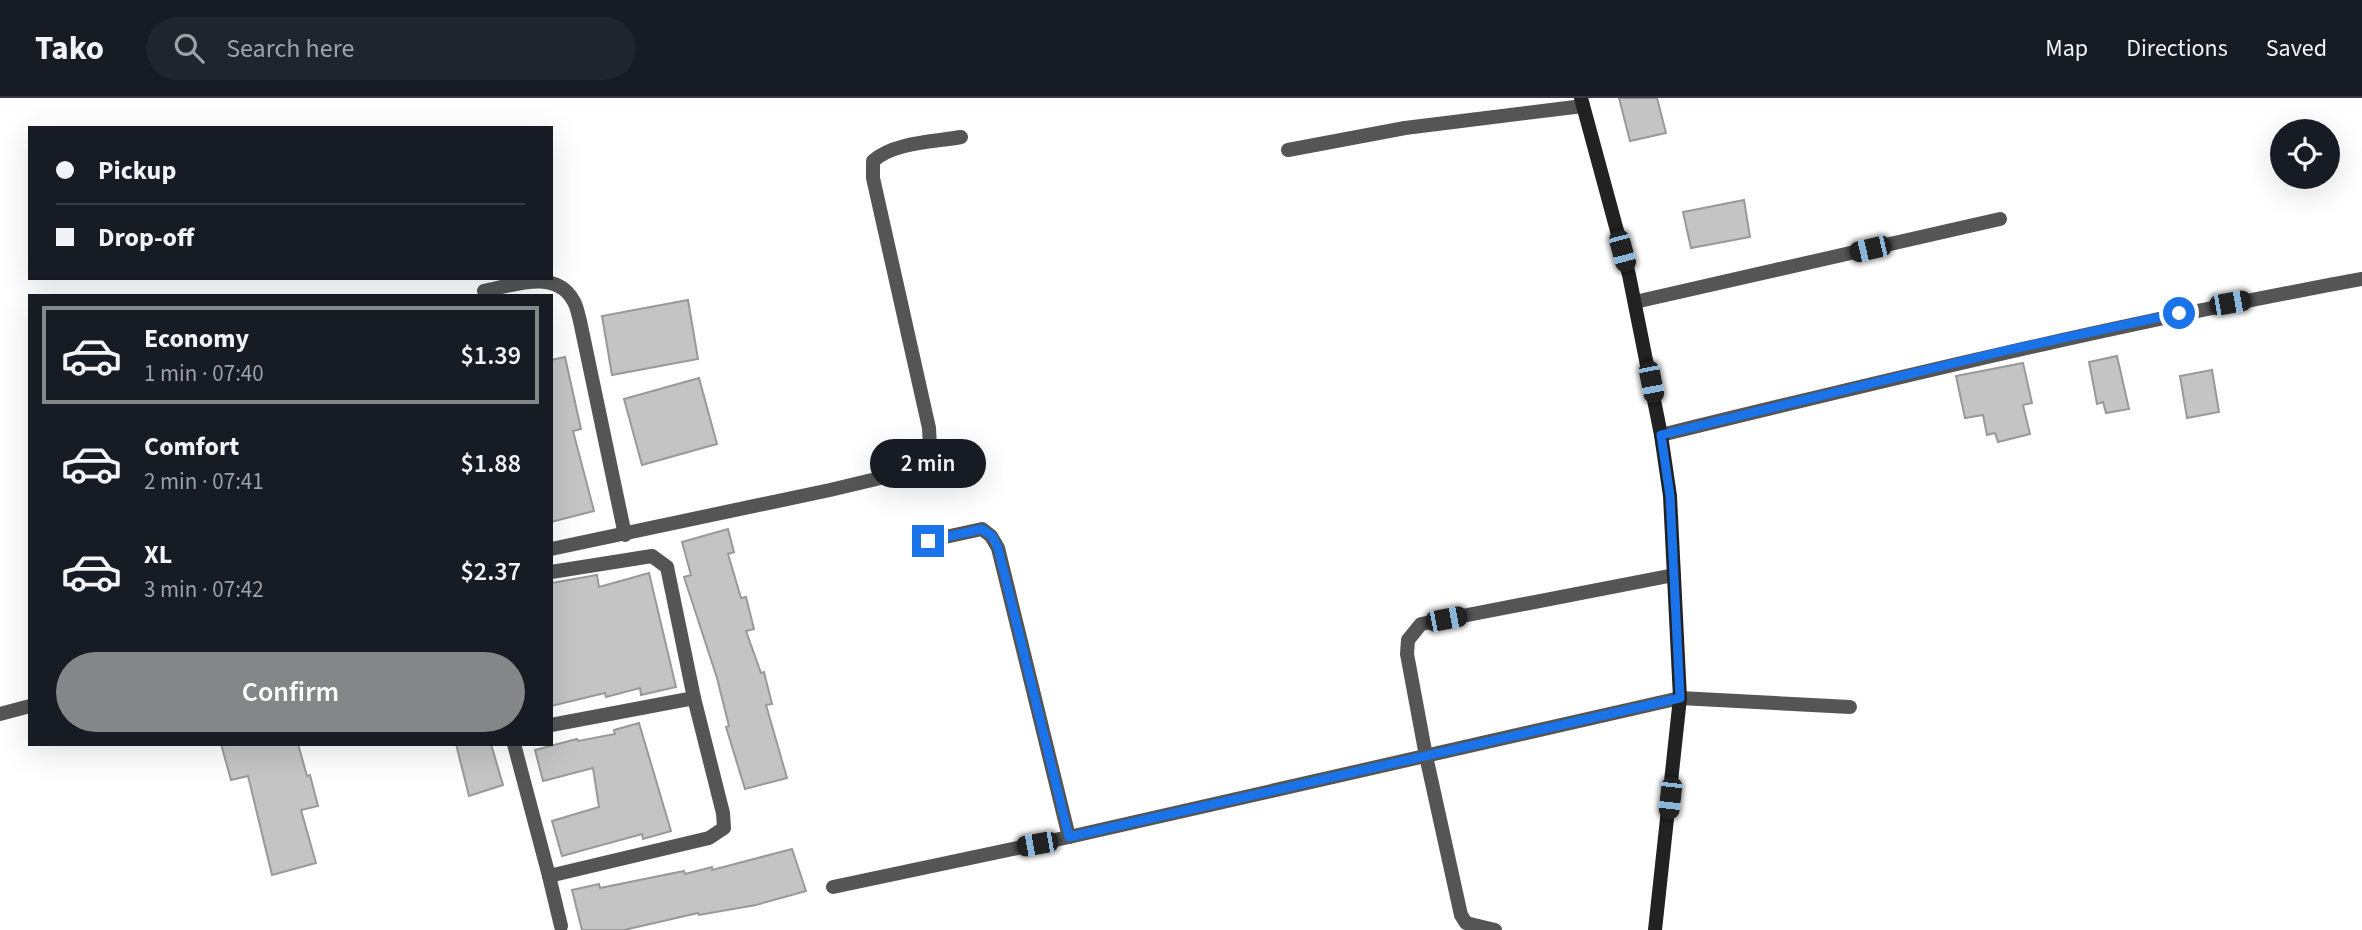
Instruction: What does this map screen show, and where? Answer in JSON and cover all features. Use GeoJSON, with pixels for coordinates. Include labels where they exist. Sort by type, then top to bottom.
{"type":"FeatureCollection","features":[{"type":"Feature","properties":{"kind":"main road"},"geometry":{"type":"LineString","coordinates":[[1582,102],[1635,303],[1670,496],[1680,698],[1655,930]]}},
{"type":"Feature","properties":{"kind":"street"},"geometry":{"type":"LineString","coordinates":[[1288,150],[1405,128],[1582,102]]}},
{"type":"Feature","properties":{"kind":"street"},"geometry":{"type":"LineString","coordinates":[[553,549],[625,536],[830,490],[914,470],[927,463],[929,428],[873,178],[873,161],[882,153],[899,148],[961,136]]}},
{"type":"Feature","properties":{"kind":"street"},"geometry":{"type":"LineString","coordinates":[[1635,303],[2000,219]]}},
{"type":"Feature","properties":{"kind":"street"},"geometry":{"type":"LineString","coordinates":[[1661,435],[2008,350],[2204,308],[2362,279]]}},
{"type":"Feature","properties":{"kind":"street"},"geometry":{"type":"LineString","coordinates":[[484,291],[542,280],[559,286],[572,298],[580,321],[625,536]]}},
{"type":"Feature","properties":{"kind":"street"},"geometry":{"type":"LineString","coordinates":[[928,541],[982,529],[992,536],[998,548],[1069,837]]}},
{"type":"Feature","properties":{"kind":"street"},"geometry":{"type":"LineString","coordinates":[[548,876],[709,838],[724,828],[723,813],[694,698],[667,568],[652,556],[553,572]]}},
{"type":"Feature","properties":{"kind":"street"},"geometry":{"type":"LineString","coordinates":[[1494,930],[1466,923],[1461,915],[1426,756],[1408,654],[1408,640],[1421,624],[1675,575]]}},
{"type":"Feature","properties":{"kind":"street"},"geometry":{"type":"LineString","coordinates":[[553,725],[694,698]]}},
{"type":"Feature","properties":{"kind":"street"},"geometry":{"type":"LineString","coordinates":[[832,887],[1069,837],[1680,698],[1850,707]]}},
{"type":"Feature","properties":{"kind":"street"},"geometry":{"type":"LineString","coordinates":[[0,714],[28,707]]}},
{"type":"Feature","properties":{"kind":"street"},"geometry":{"type":"LineString","coordinates":[[515,746],[561,926]]}},
{"type":"Feature","properties":{"kind":"building"},"geometry":{"type":"Polygon","coordinates":[[[1619,98],[1657,98],[1666,133],[1630,141],[1619,98]]]}},
{"type":"Feature","properties":{"kind":"building"},"geometry":{"type":"Polygon","coordinates":[[[1744,200],[1750,237],[1691,248],[1683,212],[1744,200]]]}},
{"type":"Feature","properties":{"kind":"building"},"geometry":{"type":"Polygon","coordinates":[[[688,300],[698,359],[612,375],[602,316],[688,300]]]}},
{"type":"Feature","properties":{"kind":"building"},"geometry":{"type":"Polygon","coordinates":[[[2117,356],[2129,409],[2106,413],[2103,402],[2097,404],[2089,362],[2117,356]]]}},
{"type":"Feature","properties":{"kind":"building"},"geometry":{"type":"Polygon","coordinates":[[[565,357],[581,429],[573,431],[594,511],[553,521],[553,360],[565,357]]]}},
{"type":"Feature","properties":{"kind":"building"},"geometry":{"type":"Polygon","coordinates":[[[2023,363],[2032,403],[2023,405],[2030,434],[1998,442],[1995,433],[1987,435],[1983,415],[1965,418],[1956,376],[2023,363]]]}},
{"type":"Feature","properties":{"kind":"building"},"geometry":{"type":"Polygon","coordinates":[[[2212,370],[2219,412],[2187,418],[2180,376],[2212,370]]]}},
{"type":"Feature","properties":{"kind":"building"},"geometry":{"type":"Polygon","coordinates":[[[699,378],[717,444],[642,465],[624,399],[699,378]]]}},
{"type":"Feature","properties":{"kind":"building"},"geometry":{"type":"Polygon","coordinates":[[[728,529],[734,552],[728,554],[741,598],[746,597],[754,629],[746,631],[761,673],[764,672],[772,704],[766,705],[787,778],[745,789],[726,727],[729,726],[717,678],[684,577],[691,575],[682,542],[728,529]]]}},
{"type":"Feature","properties":{"kind":"building"},"geometry":{"type":"Polygon","coordinates":[[[649,573],[676,687],[641,695],[640,688],[606,697],[605,693],[553,706],[553,583],[597,575],[599,587],[649,573]]]}},
{"type":"Feature","properties":{"kind":"building"},"geometry":{"type":"Polygon","coordinates":[[[639,723],[671,831],[643,839],[642,834],[562,856],[552,821],[599,807],[593,768],[543,781],[535,750],[577,739],[578,741],[615,734],[614,730],[639,723]]]}},
{"type":"Feature","properties":{"kind":"building"},"geometry":{"type":"Polygon","coordinates":[[[222,746],[299,746],[318,806],[301,810],[316,863],[272,875],[248,776],[231,780],[222,746]]]}},
{"type":"Feature","properties":{"kind":"building"},"geometry":{"type":"Polygon","coordinates":[[[456,746],[492,746],[503,785],[469,796],[456,746]]]}},
{"type":"Feature","properties":{"kind":"building"},"geometry":{"type":"Polygon","coordinates":[[[792,849],[806,891],[756,905],[699,915],[698,913],[624,930],[582,930],[572,890],[599,884],[600,888],[712,867],[712,870],[792,849]]]}},
{"type":"Feature","properties":{"kind":"route"},"geometry":{"type":"LineString","coordinates":[[928,541],[982,529],[992,536],[998,548],[1069,837],[1680,698],[1670,496],[1661,435],[2008,350],[2179,313]]}}]}
